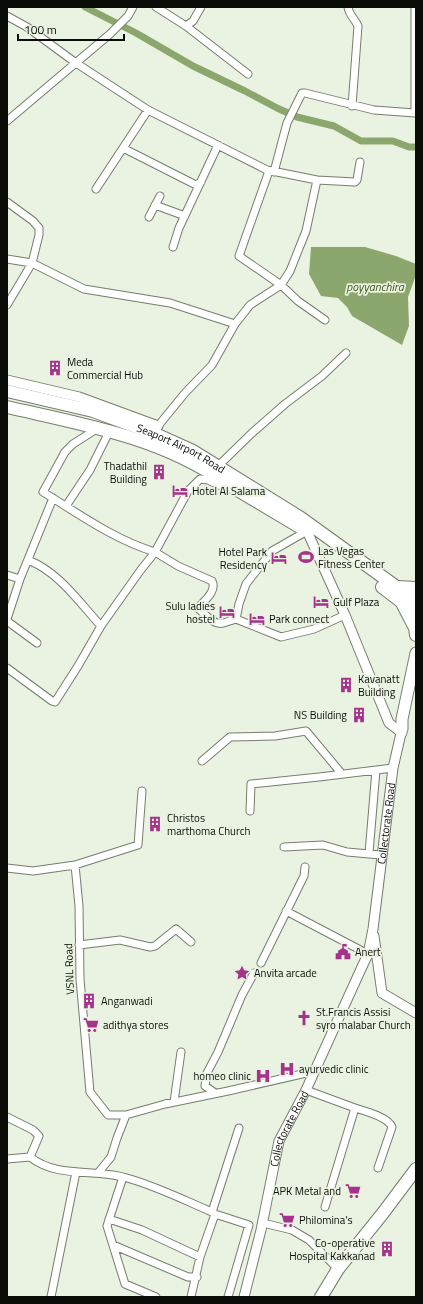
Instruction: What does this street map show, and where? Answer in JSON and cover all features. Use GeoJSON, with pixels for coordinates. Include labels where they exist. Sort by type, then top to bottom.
{"type":"FeatureCollection","features":[{"type":"Feature","properties":{"kind":"main road","name":"Seaport Airport Road"},"geometry":{"type":"LineString","coordinates":[[7,391],[93,411],[155,430],[193,451],[240,492],[306,531],[398,593],[416,601]]}},
{"type":"Feature","properties":{"kind":"main road","name":"Seaport Airport Road"},"geometry":{"type":"LineString","coordinates":[[7,406],[104,429],[215,470],[301,518],[398,593],[416,613]]}},
{"type":"Feature","properties":{"kind":"main road"},"geometry":{"type":"LineString","coordinates":[[416,588],[398,593],[415,628],[416,635]]}},
{"type":"Feature","properties":{"kind":"main road","name":"Collectorate Road"},"geometry":{"type":"LineString","coordinates":[[401,731],[402,719],[416,652]]}},
{"type":"Feature","properties":{"kind":"main road"},"geometry":{"type":"LineString","coordinates":[[401,731],[407,720],[416,674]]}},
{"type":"Feature","properties":{"kind":"main road"},"geometry":{"type":"LineString","coordinates":[[321,1297],[338,1269],[383,1214],[416,1169]]}},
{"type":"Feature","properties":{"kind":"street"},"geometry":{"type":"LineString","coordinates":[[7,121],[110,34],[128,16],[133,7]]}},
{"type":"Feature","properties":{"kind":"street"},"geometry":{"type":"LineString","coordinates":[[156,7],[186,26],[248,74]]}},
{"type":"Feature","properties":{"kind":"street"},"geometry":{"type":"LineString","coordinates":[[186,26],[194,21],[201,7]]}},
{"type":"Feature","properties":{"kind":"street"},"geometry":{"type":"LineString","coordinates":[[348,7],[349,13],[358,26],[352,106]]}},
{"type":"Feature","properties":{"kind":"street"},"geometry":{"type":"LineString","coordinates":[[324,320],[298,301],[281,285],[239,256],[272,172],[287,123],[300,95],[305,93],[352,106],[374,110],[415,113],[415,7]]}},
{"type":"Feature","properties":{"kind":"street"},"geometry":{"type":"LineString","coordinates":[[7,16],[27,27],[76,63],[148,110],[272,172],[317,180],[355,182],[357,180],[360,162]]}},
{"type":"Feature","properties":{"kind":"street"},"geometry":{"type":"LineString","coordinates":[[96,189],[148,110]]}},
{"type":"Feature","properties":{"kind":"street"},"geometry":{"type":"LineString","coordinates":[[173,247],[179,228],[218,145]]}},
{"type":"Feature","properties":{"kind":"street"},"geometry":{"type":"LineString","coordinates":[[123,148],[196,185],[201,182]]}},
{"type":"Feature","properties":{"kind":"street"},"geometry":{"type":"LineString","coordinates":[[7,380],[79,397],[155,430],[185,393],[212,365],[235,324],[250,305],[281,285],[290,271],[306,231],[317,180]]}},
{"type":"Feature","properties":{"kind":"street"},"geometry":{"type":"LineString","coordinates":[[150,218],[160,196]]}},
{"type":"Feature","properties":{"kind":"street"},"geometry":{"type":"LineString","coordinates":[[7,202],[33,221],[39,228],[39,235],[32,263],[7,304]]}},
{"type":"Feature","properties":{"kind":"street"},"geometry":{"type":"LineString","coordinates":[[156,205],[185,216]]}},
{"type":"Feature","properties":{"kind":"street"},"geometry":{"type":"LineString","coordinates":[[7,259],[32,263],[84,289],[170,303],[235,324]]}},
{"type":"Feature","properties":{"kind":"street"},"geometry":{"type":"LineString","coordinates":[[215,470],[257,428],[285,404],[322,376],[346,353]]}},
{"type":"Feature","properties":{"kind":"street"},"geometry":{"type":"LineString","coordinates":[[104,429],[73,444],[65,452],[43,492],[108,532],[146,550],[155,552],[178,566],[212,581],[214,588],[212,592],[198,608],[217,624],[222,624],[229,620],[236,619],[282,637],[314,629],[345,615]]}},
{"type":"Feature","properties":{"kind":"street"},"geometry":{"type":"LineString","coordinates":[[66,506],[90,470],[104,429]]}},
{"type":"Feature","properties":{"kind":"street"},"geometry":{"type":"LineString","coordinates":[[7,668],[52,702],[55,702],[82,661],[101,626],[155,552],[188,491],[200,479],[208,480],[228,489],[240,492]]}},
{"type":"Feature","properties":{"kind":"street"},"geometry":{"type":"LineString","coordinates":[[37,643],[7,620],[20,579],[53,498]]}},
{"type":"Feature","properties":{"kind":"street"},"geometry":{"type":"LineString","coordinates":[[236,619],[239,604],[246,584],[267,557],[272,551],[306,531],[345,615],[389,724],[401,731]]}},
{"type":"Feature","properties":{"kind":"street"},"geometry":{"type":"LineString","coordinates":[[28,560],[38,564],[58,579],[101,626]]}},
{"type":"Feature","properties":{"kind":"street"},"geometry":{"type":"LineString","coordinates":[[7,575],[20,579]]}},
{"type":"Feature","properties":{"kind":"street"},"geometry":{"type":"LineString","coordinates":[[202,761],[230,737],[275,736],[306,731],[342,774]]}},
{"type":"Feature","properties":{"kind":"street","name":"Collectorate Road"},"geometry":{"type":"LineString","coordinates":[[244,1297],[262,1223],[279,1141],[306,1090],[368,954],[373,929],[393,768],[401,731]]}},
{"type":"Feature","properties":{"kind":"street"},"geometry":{"type":"LineString","coordinates":[[250,811],[251,784],[393,768]]}},
{"type":"Feature","properties":{"kind":"street"},"geometry":{"type":"LineString","coordinates":[[369,853],[376,770]]}},
{"type":"Feature","properties":{"kind":"street"},"geometry":{"type":"LineString","coordinates":[[7,868],[33,871],[75,865],[138,845],[142,791]]}},
{"type":"Feature","properties":{"kind":"street"},"geometry":{"type":"LineString","coordinates":[[284,847],[323,846],[347,852],[381,855]]}},
{"type":"Feature","properties":{"kind":"street","name":"VSNL Road"},"geometry":{"type":"LineString","coordinates":[[75,865],[79,906],[80,979],[90,1092],[108,1115],[126,1115]]}},
{"type":"Feature","properties":{"kind":"street"},"geometry":{"type":"LineString","coordinates":[[261,963],[304,876],[305,867]]}},
{"type":"Feature","properties":{"kind":"street"},"geometry":{"type":"LineString","coordinates":[[286,911],[368,954]]}},
{"type":"Feature","properties":{"kind":"street"},"geometry":{"type":"LineString","coordinates":[[79,945],[120,940],[150,947],[155,946],[176,929],[191,942]]}},
{"type":"Feature","properties":{"kind":"street"},"geometry":{"type":"LineString","coordinates":[[373,929],[382,993],[416,1013]]}},
{"type":"Feature","properties":{"kind":"street"},"geometry":{"type":"LineString","coordinates":[[215,1093],[205,1086],[207,1074],[242,995],[254,973]]}},
{"type":"Feature","properties":{"kind":"street"},"geometry":{"type":"LineString","coordinates":[[174,1102],[182,1052]]}},
{"type":"Feature","properties":{"kind":"street"},"geometry":{"type":"LineString","coordinates":[[98,1172],[111,1157],[126,1115],[174,1102],[315,1071]]}},
{"type":"Feature","properties":{"kind":"street"},"geometry":{"type":"LineString","coordinates":[[306,1090],[385,1119],[390,1123],[392,1127],[378,1168]]}},
{"type":"Feature","properties":{"kind":"street"},"geometry":{"type":"LineString","coordinates":[[325,1207],[355,1108]]}},
{"type":"Feature","properties":{"kind":"street"},"geometry":{"type":"LineString","coordinates":[[7,1117],[33,1130],[39,1136],[30,1157]]}},
{"type":"Feature","properties":{"kind":"street"},"geometry":{"type":"LineString","coordinates":[[191,1297],[197,1277],[200,1257],[239,1128]]}},
{"type":"Feature","properties":{"kind":"street"},"geometry":{"type":"LineString","coordinates":[[7,1159],[30,1157],[39,1164],[65,1172],[98,1172],[145,1183],[214,1213],[248,1225],[228,1297]]}},
{"type":"Feature","properties":{"kind":"street"},"geometry":{"type":"LineString","coordinates":[[50,1297],[76,1172]]}},
{"type":"Feature","properties":{"kind":"street"},"geometry":{"type":"LineString","coordinates":[[123,1177],[107,1226],[125,1284],[156,1297]]}},
{"type":"Feature","properties":{"kind":"street"},"geometry":{"type":"LineString","coordinates":[[109,1219],[142,1230],[200,1257]]}},
{"type":"Feature","properties":{"kind":"street"},"geometry":{"type":"LineString","coordinates":[[262,1223],[292,1230],[309,1240],[338,1269]]}},
{"type":"Feature","properties":{"kind":"street"},"geometry":{"type":"LineString","coordinates":[[113,1245],[188,1277],[197,1277]]}},
{"type":"Feature","properties":{"kind":"water","name":"poyyanchira"},"geometry":{"type":"Polygon","coordinates":[[[311,247],[365,247],[396,256],[416,264],[416,275],[408,297],[409,326],[402,345],[352,316],[347,307],[338,298],[321,296],[309,274],[311,247]]]}},
{"type":"Feature","properties":{"kind":"waterway"},"geometry":{"type":"LineString","coordinates":[[85,7],[136,33],[193,66],[297,117],[334,126],[361,141],[393,141],[409,147],[416,147]]}},
{"type":"Feature","properties":{"kind":"place","name":"Meda Commercial Hub"},"geometry":{"type":"Point","coordinates":[55,368]}},
{"type":"Feature","properties":{"kind":"place","name":"Thadathil Building"},"geometry":{"type":"Point","coordinates":[159,472]}},
{"type":"Feature","properties":{"kind":"place","name":"Hotel Al Salama"},"geometry":{"type":"Point","coordinates":[180,491]}},
{"type":"Feature","properties":{"kind":"place","name":"Las Vegas Fitness Center"},"geometry":{"type":"Point","coordinates":[306,557]}},
{"type":"Feature","properties":{"kind":"place","name":"Hotel Park Residency"},"geometry":{"type":"Point","coordinates":[279,558]}},
{"type":"Feature","properties":{"kind":"place","name":"Gulf Plaza"},"geometry":{"type":"Point","coordinates":[321,602]}},
{"type":"Feature","properties":{"kind":"place","name":"Sulu ladies hostel"},"geometry":{"type":"Point","coordinates":[227,612]}},
{"type":"Feature","properties":{"kind":"place","name":"Park connect"},"geometry":{"type":"Point","coordinates":[257,619]}},
{"type":"Feature","properties":{"kind":"place","name":"Kavanatt Building"},"geometry":{"type":"Point","coordinates":[346,685]}},
{"type":"Feature","properties":{"kind":"place","name":"NS Building"},"geometry":{"type":"Point","coordinates":[359,715]}},
{"type":"Feature","properties":{"kind":"place","name":"Christos marthoma Church"},"geometry":{"type":"Point","coordinates":[155,824]}},
{"type":"Feature","properties":{"kind":"place","name":"Anert"},"geometry":{"type":"Point","coordinates":[343,952]}},
{"type":"Feature","properties":{"kind":"place","name":"Anvita arcade"},"geometry":{"type":"Point","coordinates":[242,973]}},
{"type":"Feature","properties":{"kind":"place","name":"Anganwadi"},"geometry":{"type":"Point","coordinates":[89,1001]}},
{"type":"Feature","properties":{"kind":"place","name":"St.Francis Assisi syro malabar Church"},"geometry":{"type":"Point","coordinates":[304,1018]}},
{"type":"Feature","properties":{"kind":"place","name":"adithya stores"},"geometry":{"type":"Point","coordinates":[91,1025]}},
{"type":"Feature","properties":{"kind":"place","name":"ayurvedic clinic"},"geometry":{"type":"Point","coordinates":[287,1069]}},
{"type":"Feature","properties":{"kind":"place","name":"homeo clinic"},"geometry":{"type":"Point","coordinates":[263,1076]}},
{"type":"Feature","properties":{"kind":"place","name":"APK Metal and"},"geometry":{"type":"Point","coordinates":[353,1191]}},
{"type":"Feature","properties":{"kind":"place","name":"Philomina's"},"geometry":{"type":"Point","coordinates":[287,1220]}},
{"type":"Feature","properties":{"kind":"place","name":"Co-operative Hospital Kakkanad"},"geometry":{"type":"Point","coordinates":[387,1249]}}]}
